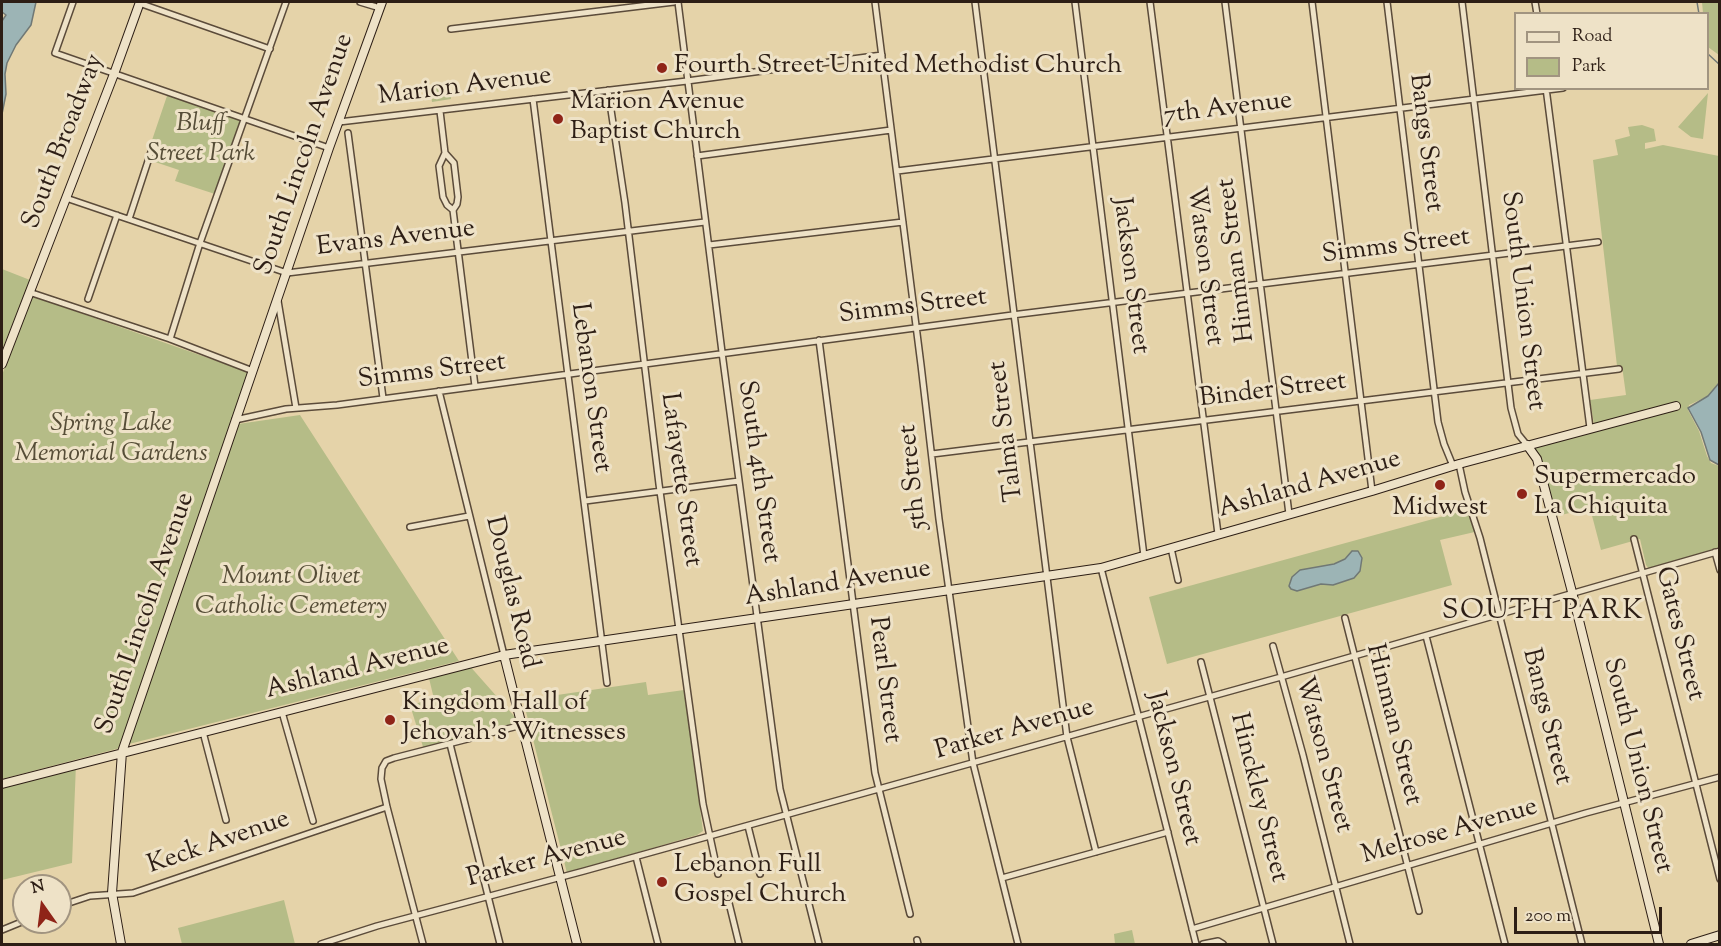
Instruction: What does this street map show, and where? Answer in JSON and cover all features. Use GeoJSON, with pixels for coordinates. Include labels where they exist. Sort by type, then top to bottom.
{"type":"FeatureCollection","features":[{"type":"Feature","properties":{"kind":"street"},"geometry":{"type":"LineString","coordinates":[[73,2],[55,53],[329,148]]}},
{"type":"Feature","properties":{"kind":"street"},"geometry":{"type":"LineString","coordinates":[[140,2],[270,49]]}},
{"type":"Feature","properties":{"kind":"street","name":"South Broadway"},"geometry":{"type":"LineString","coordinates":[[2,364],[140,2]]}},
{"type":"Feature","properties":{"kind":"street"},"geometry":{"type":"LineString","coordinates":[[171,336],[200,243],[286,2]]}},
{"type":"Feature","properties":{"kind":"street"},"geometry":{"type":"LineString","coordinates":[[360,2],[381,5]]}},
{"type":"Feature","properties":{"kind":"street"},"geometry":{"type":"LineString","coordinates":[[451,29],[676,2]]}},
{"type":"Feature","properties":{"kind":"street","name":"South 4th Street"},"geometry":{"type":"LineString","coordinates":[[676,2],[780,789],[819,945]]}},
{"type":"Feature","properties":{"kind":"street","name":"5th Street"},"geometry":{"type":"LineString","coordinates":[[875,2],[948,590],[973,763],[1018,945]]}},
{"type":"Feature","properties":{"kind":"street","name":"Talma Street"},"geometry":{"type":"LineString","coordinates":[[975,2],[1067,737],[1096,852]]}},
{"type":"Feature","properties":{"kind":"street","name":"Jackson Street"},"geometry":{"type":"LineString","coordinates":[[1075,2],[1144,556]]}},
{"type":"Feature","properties":{"kind":"street","name":"Watson Street"},"geometry":{"type":"LineString","coordinates":[[1150,2],[1218,534]]}},
{"type":"Feature","properties":{"kind":"street","name":"Hinman Street"},"geometry":{"type":"LineString","coordinates":[[1225,2],[1289,514]]}},
{"type":"Feature","properties":{"kind":"street"},"geometry":{"type":"LineString","coordinates":[[1312,2],[1372,491]]}},
{"type":"Feature","properties":{"kind":"street","name":"Bangs Street"},"geometry":{"type":"LineString","coordinates":[[1386,2],[1441,433],[1456,465],[1499,613],[1582,945]]}},
{"type":"Feature","properties":{"kind":"street","name":"South Union Street"},"geometry":{"type":"LineString","coordinates":[[1462,2],[1511,408],[1518,434],[1537,459],[1659,945]]}},
{"type":"Feature","properties":{"kind":"street","name":"South Lincoln Avenue"},"geometry":{"type":"LineString","coordinates":[[122,945],[112,893],[122,752],[329,148],[381,5]]}},
{"type":"Feature","properties":{"kind":"street","name":"Marion Avenue"},"geometry":{"type":"LineString","coordinates":[[339,122],[687,81],[882,55]]}},
{"type":"Feature","properties":{"kind":"street","name":"Lafayette Street"},"geometry":{"type":"LineString","coordinates":[[608,90],[629,231],[660,491],[709,837],[718,874]]}},
{"type":"Feature","properties":{"kind":"street","name":"7th Avenue"},"geometry":{"type":"LineString","coordinates":[[897,171],[1539,90]]}},
{"type":"Feature","properties":{"kind":"street"},"geometry":{"type":"LineString","coordinates":[[1546,90],[1590,428]]}},
{"type":"Feature","properties":{"kind":"street","name":"Lebanon Street"},"geometry":{"type":"LineString","coordinates":[[533,99],[607,683]]}},
{"type":"Feature","properties":{"kind":"street"},"geometry":{"type":"LineString","coordinates":[[440,111],[445,153],[439,166],[443,197],[453,210]]}},
{"type":"Feature","properties":{"kind":"street"},"geometry":{"type":"LineString","coordinates":[[697,156],[891,130]]}},
{"type":"Feature","properties":{"kind":"street"},"geometry":{"type":"LineString","coordinates":[[348,133],[383,398]]}},
{"type":"Feature","properties":{"kind":"street"},"geometry":{"type":"LineString","coordinates":[[129,219],[151,152]]}},
{"type":"Feature","properties":{"kind":"street"},"geometry":{"type":"LineString","coordinates":[[445,153],[454,163],[458,196],[453,210],[475,387]]}},
{"type":"Feature","properties":{"kind":"street","name":"Evans Avenue"},"geometry":{"type":"LineString","coordinates":[[66,198],[287,273],[705,222]]}},
{"type":"Feature","properties":{"kind":"street"},"geometry":{"type":"LineString","coordinates":[[88,299],[117,215]]}},
{"type":"Feature","properties":{"kind":"street"},"geometry":{"type":"LineString","coordinates":[[709,245],[903,222]]}},
{"type":"Feature","properties":{"kind":"street","name":"Simms Street"},"geometry":{"type":"LineString","coordinates":[[235,420],[296,408],[337,405],[1112,302],[1598,242]]}},
{"type":"Feature","properties":{"kind":"street"},"geometry":{"type":"LineString","coordinates":[[29,292],[171,336],[253,370]]}},
{"type":"Feature","properties":{"kind":"street"},"geometry":{"type":"LineString","coordinates":[[278,299],[296,408]]}},
{"type":"Feature","properties":{"kind":"street","name":"Pearl Street"},"geometry":{"type":"LineString","coordinates":[[819,340],[875,773],[910,914]]}},
{"type":"Feature","properties":{"kind":"street","name":"Binder Street"},"geometry":{"type":"LineString","coordinates":[[932,454],[1619,369]]}},
{"type":"Feature","properties":{"kind":"street","name":"Douglas Road"},"geometry":{"type":"LineString","coordinates":[[439,391],[578,945]]}},
{"type":"Feature","properties":{"kind":"street","name":"Ashland Avenue"},"geometry":{"type":"LineString","coordinates":[[2,784],[504,655],[1101,568],[1456,465],[1590,428],[1604,428],[1676,406]]}},
{"type":"Feature","properties":{"kind":"street"},"geometry":{"type":"LineString","coordinates":[[585,501],[739,481]]}},
{"type":"Feature","properties":{"kind":"street"},"geometry":{"type":"LineString","coordinates":[[410,527],[469,516]]}},
{"type":"Feature","properties":{"kind":"street","name":"Gates Street"},"geometry":{"type":"LineString","coordinates":[[1634,539],[1719,879]]}},
{"type":"Feature","properties":{"kind":"street"},"geometry":{"type":"LineString","coordinates":[[1171,548],[1178,579]]}},
{"type":"Feature","properties":{"kind":"street"},"geometry":{"type":"LineString","coordinates":[[1717,552],[1719,570]]}},
{"type":"Feature","properties":{"kind":"street","name":"Parker Avenue"},"geometry":{"type":"LineString","coordinates":[[321,945],[415,916],[561,878],[1139,717],[1717,552]]}},
{"type":"Feature","properties":{"kind":"street","name":"Jackson Street"},"geometry":{"type":"LineString","coordinates":[[1101,568],[1196,945]]}},
{"type":"Feature","properties":{"kind":"street","name":"Hinman Street"},"geometry":{"type":"LineString","coordinates":[[1345,618],[1419,911]]}},
{"type":"Feature","properties":{"kind":"street"},"geometry":{"type":"LineString","coordinates":[[1426,636],[1505,945]]}},
{"type":"Feature","properties":{"kind":"street","name":"Watson Street"},"geometry":{"type":"LineString","coordinates":[[1273,646],[1303,755],[1350,945]]}},
{"type":"Feature","properties":{"kind":"street","name":"Hinckley Street"},"geometry":{"type":"LineString","coordinates":[[1201,662],[1273,945]]}},
{"type":"Feature","properties":{"kind":"street"},"geometry":{"type":"LineString","coordinates":[[282,711],[313,821]]}},
{"type":"Feature","properties":{"kind":"street"},"geometry":{"type":"LineString","coordinates":[[423,945],[380,775],[384,764],[394,758],[522,725]]}},
{"type":"Feature","properties":{"kind":"street"},"geometry":{"type":"LineString","coordinates":[[203,732],[226,820]]}},
{"type":"Feature","properties":{"kind":"street"},"geometry":{"type":"LineString","coordinates":[[450,744],[500,945]]}},
{"type":"Feature","properties":{"kind":"street","name":"Melrose Avenue"},"geometry":{"type":"LineString","coordinates":[[1192,929],[1719,777]]}},
{"type":"Feature","properties":{"kind":"street","name":"Keck Avenue"},"geometry":{"type":"LineString","coordinates":[[72,902],[90,896],[134,893],[387,807]]}},
{"type":"Feature","properties":{"kind":"street"},"geometry":{"type":"LineString","coordinates":[[748,826],[760,874]]}},
{"type":"Feature","properties":{"kind":"street"},"geometry":{"type":"LineString","coordinates":[[1002,878],[1168,832]]}},
{"type":"Feature","properties":{"kind":"street"},"geometry":{"type":"LineString","coordinates":[[636,857],[658,945]]}},
{"type":"Feature","properties":{"kind":"street"},"geometry":{"type":"LineString","coordinates":[[728,898],[739,945]]}},
{"type":"Feature","properties":{"kind":"street"},"geometry":{"type":"LineString","coordinates":[[1691,945],[1719,935]]}},
{"type":"Feature","properties":{"kind":"street"},"geometry":{"type":"LineString","coordinates":[[343,937],[345,945]]}},
{"type":"Feature","properties":{"kind":"street"},"geometry":{"type":"LineString","coordinates":[[1203,945],[1218,941],[1223,945]]}},
{"type":"Feature","properties":{"kind":"green space"},"geometry":{"type":"Polygon","coordinates":[[[1702,2],[1719,2],[1719,55],[1709,48],[1709,12],[1703,12],[1702,2]]]}},
{"type":"Feature","properties":{"kind":"green space"},"geometry":{"type":"Polygon","coordinates":[[[450,86],[451,99],[432,102],[430,88],[450,86]]]}},
{"type":"Feature","properties":{"kind":"green space","name":"Bluff Street Park"},"geometry":{"type":"Polygon","coordinates":[[[168,93],[246,119],[218,195],[175,181],[179,170],[152,161],[155,151],[149,149],[168,93]]]}},
{"type":"Feature","properties":{"kind":"green space"},"geometry":{"type":"Polygon","coordinates":[[[1708,93],[1703,139],[1691,137],[1678,127],[1708,93]]]}},
{"type":"Feature","properties":{"kind":"green space"},"geometry":{"type":"Polygon","coordinates":[[[1642,125],[1654,129],[1656,141],[1645,143],[1645,149],[1663,145],[1719,156],[1719,383],[1708,396],[1689,405],[1688,410],[1699,431],[1707,456],[1711,463],[1719,466],[1719,550],[1650,570],[1646,565],[1640,539],[1601,550],[1590,508],[1557,516],[1552,515],[1537,459],[1527,445],[1594,424],[1590,400],[1626,395],[1622,366],[1617,366],[1593,160],[1618,155],[1615,140],[1630,136],[1628,127],[1642,125]]]}},
{"type":"Feature","properties":{"kind":"green space"},"geometry":{"type":"Polygon","coordinates":[[[2,269],[30,280],[2,350],[2,269]]]}},
{"type":"Feature","properties":{"kind":"green space","name":"Spring Lake Memorial Gardens"},"geometry":{"type":"Polygon","coordinates":[[[32,296],[248,372],[120,748],[2,779],[2,375],[32,296]]]}},
{"type":"Feature","properties":{"kind":"green space","name":"Mount Olivet Catholic Cemetery"},"geometry":{"type":"Polygon","coordinates":[[[300,415],[459,661],[129,744],[238,424],[300,415]]]}},
{"type":"Feature","properties":{"kind":"green space"},"geometry":{"type":"Polygon","coordinates":[[[1473,508],[1479,531],[1440,540],[1452,585],[1167,664],[1149,597],[1473,508]]]}},
{"type":"Feature","properties":{"kind":"green space"},"geometry":{"type":"Polygon","coordinates":[[[468,664],[522,725],[424,750],[410,705],[434,699],[428,674],[468,664]]]}},
{"type":"Feature","properties":{"kind":"green space"},"geometry":{"type":"Polygon","coordinates":[[[646,682],[648,695],[684,690],[703,831],[697,835],[567,873],[523,700],[646,682]]]}},
{"type":"Feature","properties":{"kind":"green space"},"geometry":{"type":"Polygon","coordinates":[[[76,764],[72,863],[27,874],[12,874],[12,878],[2,880],[2,784],[76,764]]]}},
{"type":"Feature","properties":{"kind":"green space"},"geometry":{"type":"Polygon","coordinates":[[[284,900],[295,944],[182,944],[178,928],[284,900]]]}},
{"type":"Feature","properties":{"kind":"green space"},"geometry":{"type":"Polygon","coordinates":[[[1132,930],[1135,944],[1115,944],[1114,934],[1132,930]]]}},
{"type":"Feature","properties":{"kind":"water"},"geometry":{"type":"Polygon","coordinates":[[[2,2],[36,2],[31,25],[16,45],[7,63],[6,94],[2,114],[2,21],[6,15],[2,12],[2,2]]]}},
{"type":"Feature","properties":{"kind":"water"},"geometry":{"type":"Polygon","coordinates":[[[1719,383],[1719,465],[1710,460],[1701,432],[1688,408],[1708,396],[1719,383]]]}},
{"type":"Feature","properties":{"kind":"water"},"geometry":{"type":"Polygon","coordinates":[[[1352,551],[1358,551],[1362,558],[1360,571],[1354,578],[1333,585],[1321,584],[1297,591],[1289,586],[1292,577],[1300,570],[1334,564],[1345,559],[1352,551]]]}},
{"type":"Feature","properties":{"kind":"waterway"},"geometry":{"type":"LineString","coordinates":[[1697,2],[1699,12]]}},
{"type":"Feature","properties":{"kind":"waterway"},"geometry":{"type":"LineString","coordinates":[[1709,55],[1720,65]]}},
{"type":"Feature","properties":{"kind":"place","name":"Fourth Street United Methodist Church"},"geometry":{"type":"Point","coordinates":[662,68]}},
{"type":"Feature","properties":{"kind":"place","name":"Marion Avenue Baptist Church"},"geometry":{"type":"Point","coordinates":[558,119]}},
{"type":"Feature","properties":{"kind":"place","name":"Midwest"},"geometry":{"type":"Point","coordinates":[1440,485]}},
{"type":"Feature","properties":{"kind":"place","name":"Supermercado La Chiquita"},"geometry":{"type":"Point","coordinates":[1522,494]}},
{"type":"Feature","properties":{"kind":"place","name":"Kingdom Hall of Jehovah's Witnesses"},"geometry":{"type":"Point","coordinates":[390,720]}},
{"type":"Feature","properties":{"kind":"place","name":"Lebanon Full Gospel Church"},"geometry":{"type":"Point","coordinates":[662,882]}},
{"type":"Feature","properties":{"kind":"district","name":"SOUTH PARK"},"geometry":{"type":"Point","coordinates":[1543,613]}}]}
